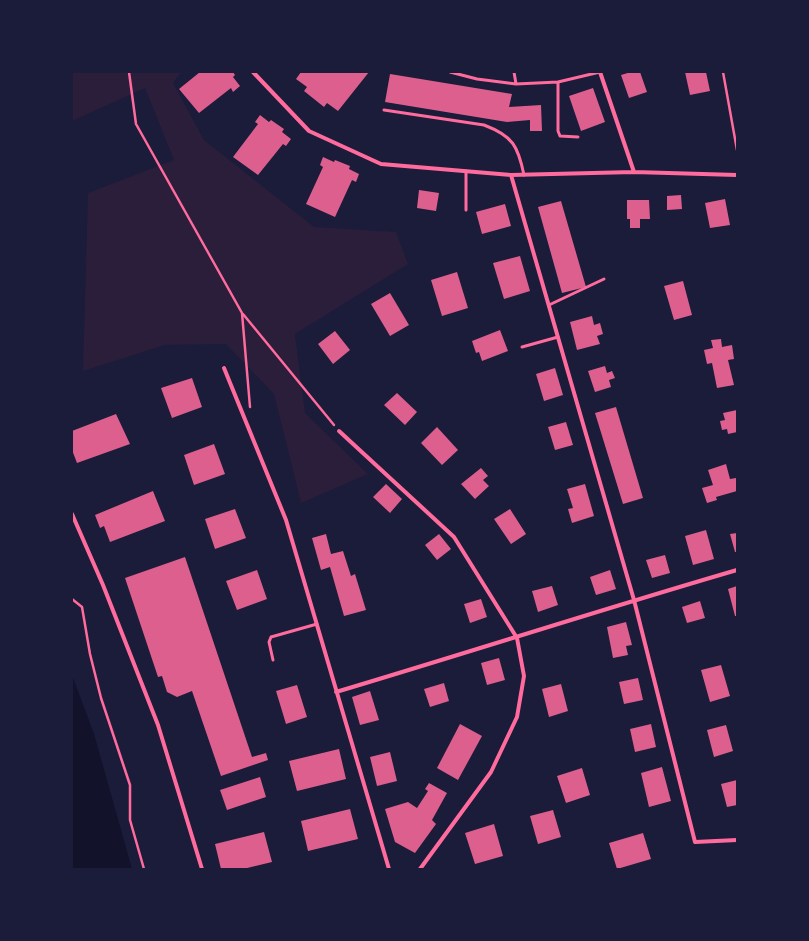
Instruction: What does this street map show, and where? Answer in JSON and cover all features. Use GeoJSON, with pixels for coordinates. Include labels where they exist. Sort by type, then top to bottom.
{"type":"FeatureCollection","features":[{"type":"Feature","properties":{"kind":"street"},"geometry":{"type":"LineString","coordinates":[[254,72],[309,131],[381,164],[511,175],[634,172],[737,175]]}},
{"type":"Feature","properties":{"kind":"street"},"geometry":{"type":"LineString","coordinates":[[600,72],[634,172]]}},
{"type":"Feature","properties":{"kind":"street"},"geometry":{"type":"LineString","coordinates":[[511,175],[634,600],[695,842],[737,840]]}},
{"type":"Feature","properties":{"kind":"street"},"geometry":{"type":"LineString","coordinates":[[224,368],[286,520],[389,869]]}},
{"type":"Feature","properties":{"kind":"street"},"geometry":{"type":"LineString","coordinates":[[339,431],[454,537],[517,638],[524,676],[517,717],[491,772],[420,869]]}},
{"type":"Feature","properties":{"kind":"street"},"geometry":{"type":"LineString","coordinates":[[72,514],[103,585],[158,725],[202,869]]}},
{"type":"Feature","properties":{"kind":"street"},"geometry":{"type":"LineString","coordinates":[[336,692],[517,638],[634,600],[737,570]]}},
{"type":"Feature","properties":{"kind":"lane"},"geometry":{"type":"LineString","coordinates":[[450,72],[516,84],[558,82],[600,72]]}},
{"type":"Feature","properties":{"kind":"lane"},"geometry":{"type":"LineString","coordinates":[[514,72],[516,84]]}},
{"type":"Feature","properties":{"kind":"lane"},"geometry":{"type":"LineString","coordinates":[[558,82],[558,131],[560,136],[578,137]]}},
{"type":"Feature","properties":{"kind":"lane"},"geometry":{"type":"LineString","coordinates":[[384,110],[484,125],[492,128],[515,144],[520,154],[524,175]]}},
{"type":"Feature","properties":{"kind":"lane"},"geometry":{"type":"LineString","coordinates":[[466,171],[466,210]]}},
{"type":"Feature","properties":{"kind":"lane"},"geometry":{"type":"LineString","coordinates":[[549,305],[604,279]]}},
{"type":"Feature","properties":{"kind":"lane"},"geometry":{"type":"LineString","coordinates":[[522,347],[558,337]]}},
{"type":"Feature","properties":{"kind":"lane"},"geometry":{"type":"LineString","coordinates":[[273,660],[269,642],[271,637],[317,624]]}},
{"type":"Feature","properties":{"kind":"path"},"geometry":{"type":"LineString","coordinates":[[129,72],[136,124],[242,313],[339,431]]}},
{"type":"Feature","properties":{"kind":"path"},"geometry":{"type":"LineString","coordinates":[[723,72],[737,150]]}},
{"type":"Feature","properties":{"kind":"path"},"geometry":{"type":"LineString","coordinates":[[242,313],[250,408]]}},
{"type":"Feature","properties":{"kind":"path"},"geometry":{"type":"LineString","coordinates":[[72,599],[82,607],[90,654],[101,698],[130,784],[130,820],[144,869]]}},
{"type":"Feature","properties":{"kind":"shaded area"},"geometry":{"type":"Polygon","coordinates":[[[72,72],[181,72],[173,83],[204,140],[314,227],[396,232],[408,264],[295,334],[305,413],[368,474],[301,503],[274,394],[226,344],[165,345],[83,371],[88,193],[174,160],[145,88],[72,121],[72,72]]]}},
{"type":"Feature","properties":{"kind":"shaded area"},"geometry":{"type":"Polygon","coordinates":[[[72,675],[94,734],[132,869],[72,869],[72,675]]]}},
{"type":"Feature","properties":{"kind":"building"},"geometry":{"type":"Polygon","coordinates":[[[200,72],[233,72],[235,75],[233,77],[240,86],[233,92],[231,88],[199,113],[179,89],[200,72]]]}},
{"type":"Feature","properties":{"kind":"building"},"geometry":{"type":"Polygon","coordinates":[[[301,72],[369,72],[338,111],[327,103],[324,107],[304,91],[307,87],[296,79],[301,72]]]}},
{"type":"Feature","properties":{"kind":"building"},"geometry":{"type":"Polygon","coordinates":[[[631,72],[640,72],[647,92],[629,98],[621,75],[631,72]]]}},
{"type":"Feature","properties":{"kind":"building"},"geometry":{"type":"Polygon","coordinates":[[[685,72],[706,72],[710,91],[690,95],[685,72]]]}},
{"type":"Feature","properties":{"kind":"building"},"geometry":{"type":"Polygon","coordinates":[[[390,74],[512,94],[509,107],[541,105],[542,131],[530,131],[530,120],[507,122],[385,102],[390,74]]]}},
{"type":"Feature","properties":{"kind":"building"},"geometry":{"type":"Polygon","coordinates":[[[593,88],[605,122],[581,131],[569,96],[593,88]]]}},
{"type":"Feature","properties":{"kind":"building"},"geometry":{"type":"Polygon","coordinates":[[[260,115],[269,122],[271,120],[284,129],[282,132],[291,139],[286,146],[283,144],[258,175],[233,157],[258,124],[255,122],[260,115]]]}},
{"type":"Feature","properties":{"kind":"building"},"geometry":{"type":"Polygon","coordinates":[[[323,157],[334,162],[335,160],[350,166],[349,169],[359,174],[356,182],[352,180],[335,217],[306,204],[323,167],[320,165],[323,157]]]}},
{"type":"Feature","properties":{"kind":"building"},"geometry":{"type":"Polygon","coordinates":[[[419,190],[439,193],[436,211],[417,208],[419,190]]]}},
{"type":"Feature","properties":{"kind":"building"},"geometry":{"type":"Polygon","coordinates":[[[681,195],[682,209],[667,210],[667,196],[681,195]]]}},
{"type":"Feature","properties":{"kind":"building"},"geometry":{"type":"Polygon","coordinates":[[[725,199],[730,225],[710,228],[705,203],[725,199]]]}},
{"type":"Feature","properties":{"kind":"building"},"geometry":{"type":"Polygon","coordinates":[[[627,200],[649,200],[650,219],[640,219],[640,228],[630,228],[630,219],[627,219],[627,200]]]}},
{"type":"Feature","properties":{"kind":"building"},"geometry":{"type":"Polygon","coordinates":[[[561,201],[586,287],[562,293],[538,207],[561,201]]]}},
{"type":"Feature","properties":{"kind":"building"},"geometry":{"type":"Polygon","coordinates":[[[505,204],[511,226],[482,234],[476,212],[505,204]]]}},
{"type":"Feature","properties":{"kind":"building"},"geometry":{"type":"Polygon","coordinates":[[[520,256],[530,291],[504,299],[493,263],[520,256]]]}},
{"type":"Feature","properties":{"kind":"building"},"geometry":{"type":"Polygon","coordinates":[[[457,272],[468,308],[442,316],[431,280],[457,272]]]}},
{"type":"Feature","properties":{"kind":"building"},"geometry":{"type":"Polygon","coordinates":[[[683,281],[692,315],[674,320],[664,286],[683,281]]]}},
{"type":"Feature","properties":{"kind":"building"},"geometry":{"type":"Polygon","coordinates":[[[390,293],[409,325],[390,336],[371,304],[390,293]]]}},
{"type":"Feature","properties":{"kind":"building"},"geometry":{"type":"Polygon","coordinates":[[[592,316],[594,325],[600,323],[603,334],[597,336],[600,344],[577,350],[570,322],[592,316]]]}},
{"type":"Feature","properties":{"kind":"building"},"geometry":{"type":"Polygon","coordinates":[[[500,330],[508,351],[482,361],[479,352],[476,353],[472,341],[500,330]]]}},
{"type":"Feature","properties":{"kind":"building"},"geometry":{"type":"Polygon","coordinates":[[[335,331],[350,350],[333,364],[318,344],[335,331]]]}},
{"type":"Feature","properties":{"kind":"building"},"geometry":{"type":"Polygon","coordinates":[[[721,339],[722,347],[732,345],[734,359],[728,360],[734,385],[717,388],[712,363],[707,364],[704,350],[713,348],[711,340],[721,339]]]}},
{"type":"Feature","properties":{"kind":"building"},"geometry":{"type":"Polygon","coordinates":[[[605,366],[607,373],[612,371],[615,378],[609,380],[611,387],[595,392],[588,371],[605,366]]]}},
{"type":"Feature","properties":{"kind":"building"},"geometry":{"type":"Polygon","coordinates":[[[555,368],[563,395],[544,401],[536,374],[555,368]]]}},
{"type":"Feature","properties":{"kind":"building"},"geometry":{"type":"Polygon","coordinates":[[[192,378],[202,407],[172,418],[161,388],[192,378]]]}},
{"type":"Feature","properties":{"kind":"building"},"geometry":{"type":"Polygon","coordinates":[[[397,393],[417,412],[405,425],[384,405],[397,393]]]}},
{"type":"Feature","properties":{"kind":"building"},"geometry":{"type":"Polygon","coordinates":[[[616,407],[643,498],[623,504],[595,413],[616,407]]]}},
{"type":"Feature","properties":{"kind":"building"},"geometry":{"type":"Polygon","coordinates":[[[737,410],[737,432],[728,434],[727,429],[722,430],[720,421],[725,420],[723,413],[737,410]]]}},
{"type":"Feature","properties":{"kind":"building"},"geometry":{"type":"Polygon","coordinates":[[[116,414],[130,444],[77,463],[72,450],[72,431],[116,414]]]}},
{"type":"Feature","properties":{"kind":"building"},"geometry":{"type":"Polygon","coordinates":[[[566,422],[573,445],[555,450],[548,427],[566,422]]]}},
{"type":"Feature","properties":{"kind":"building"},"geometry":{"type":"Polygon","coordinates":[[[437,427],[458,450],[442,465],[421,443],[437,427]]]}},
{"type":"Feature","properties":{"kind":"building"},"geometry":{"type":"Polygon","coordinates":[[[214,444],[225,474],[194,485],[184,455],[214,444]]]}},
{"type":"Feature","properties":{"kind":"building"},"geometry":{"type":"Polygon","coordinates":[[[726,464],[730,479],[736,478],[737,491],[716,497],[717,500],[707,503],[702,488],[713,485],[708,470],[726,464]]]}},
{"type":"Feature","properties":{"kind":"building"},"geometry":{"type":"Polygon","coordinates":[[[481,468],[488,476],[483,480],[489,486],[475,499],[461,484],[481,468]]]}},
{"type":"Feature","properties":{"kind":"building"},"geometry":{"type":"Polygon","coordinates":[[[386,484],[402,499],[390,513],[373,497],[386,484]]]}},
{"type":"Feature","properties":{"kind":"building"},"geometry":{"type":"Polygon","coordinates":[[[585,484],[594,516],[572,523],[568,509],[573,508],[567,489],[585,484]]]}},
{"type":"Feature","properties":{"kind":"building"},"geometry":{"type":"Polygon","coordinates":[[[153,491],[165,521],[110,542],[104,526],[100,528],[95,515],[153,491]]]}},
{"type":"Feature","properties":{"kind":"building"},"geometry":{"type":"Polygon","coordinates":[[[235,509],[246,538],[215,549],[205,519],[235,509]]]}},
{"type":"Feature","properties":{"kind":"building"},"geometry":{"type":"Polygon","coordinates":[[[510,509],[526,534],[511,544],[494,519],[510,509]]]}},
{"type":"Feature","properties":{"kind":"building"},"geometry":{"type":"Polygon","coordinates":[[[706,530],[714,559],[693,565],[685,536],[706,530]]]}},
{"type":"Feature","properties":{"kind":"building"},"geometry":{"type":"Polygon","coordinates":[[[737,533],[737,552],[735,552],[730,534],[737,533]]]}},
{"type":"Feature","properties":{"kind":"building"},"geometry":{"type":"Polygon","coordinates":[[[326,534],[331,554],[343,551],[351,576],[355,574],[366,610],[344,616],[330,567],[321,570],[312,538],[326,534]]]}},
{"type":"Feature","properties":{"kind":"building"},"geometry":{"type":"Polygon","coordinates":[[[439,534],[451,549],[437,560],[425,545],[439,534]]]}},
{"type":"Feature","properties":{"kind":"building"},"geometry":{"type":"Polygon","coordinates":[[[665,555],[670,573],[652,578],[646,560],[665,555]]]}},
{"type":"Feature","properties":{"kind":"building"},"geometry":{"type":"Polygon","coordinates":[[[185,557],[252,757],[266,753],[268,760],[221,776],[192,691],[177,697],[167,692],[162,676],[158,677],[125,578],[185,557]]]}},
{"type":"Feature","properties":{"kind":"building"},"geometry":{"type":"Polygon","coordinates":[[[257,570],[267,599],[237,610],[226,581],[257,570]]]}},
{"type":"Feature","properties":{"kind":"building"},"geometry":{"type":"Polygon","coordinates":[[[610,570],[616,589],[596,595],[590,577],[610,570]]]}},
{"type":"Feature","properties":{"kind":"building"},"geometry":{"type":"Polygon","coordinates":[[[552,586],[558,605],[538,612],[532,591],[552,586]]]}},
{"type":"Feature","properties":{"kind":"building"},"geometry":{"type":"Polygon","coordinates":[[[737,586],[737,616],[735,616],[728,589],[737,586]]]}},
{"type":"Feature","properties":{"kind":"building"},"geometry":{"type":"Polygon","coordinates":[[[481,599],[487,617],[470,623],[464,604],[481,599]]]}},
{"type":"Feature","properties":{"kind":"building"},"geometry":{"type":"Polygon","coordinates":[[[700,601],[705,618],[687,623],[682,607],[700,601]]]}},
{"type":"Feature","properties":{"kind":"building"},"geometry":{"type":"Polygon","coordinates":[[[626,622],[632,645],[626,646],[628,655],[613,658],[607,627],[626,622]]]}},
{"type":"Feature","properties":{"kind":"building"},"geometry":{"type":"Polygon","coordinates":[[[499,658],[505,680],[487,685],[481,663],[499,658]]]}},
{"type":"Feature","properties":{"kind":"building"},"geometry":{"type":"Polygon","coordinates":[[[721,665],[730,696],[710,702],[701,670],[721,665]]]}},
{"type":"Feature","properties":{"kind":"building"},"geometry":{"type":"Polygon","coordinates":[[[638,678],[643,700],[624,704],[619,682],[638,678]]]}},
{"type":"Feature","properties":{"kind":"building"},"geometry":{"type":"Polygon","coordinates":[[[444,683],[449,701],[430,707],[424,689],[444,683]]]}},
{"type":"Feature","properties":{"kind":"building"},"geometry":{"type":"Polygon","coordinates":[[[561,684],[568,711],[549,717],[542,689],[561,684]]]}},
{"type":"Feature","properties":{"kind":"building"},"geometry":{"type":"Polygon","coordinates":[[[297,685],[307,717],[286,724],[276,691],[297,685]]]}},
{"type":"Feature","properties":{"kind":"building"},"geometry":{"type":"Polygon","coordinates":[[[370,691],[379,720],[360,725],[352,697],[370,691]]]}},
{"type":"Feature","properties":{"kind":"building"},"geometry":{"type":"Polygon","coordinates":[[[460,724],[482,736],[458,780],[437,768],[460,724]]]}},
{"type":"Feature","properties":{"kind":"building"},"geometry":{"type":"Polygon","coordinates":[[[651,724],[656,747],[635,752],[630,729],[651,724]]]}},
{"type":"Feature","properties":{"kind":"building"},"geometry":{"type":"Polygon","coordinates":[[[726,725],[733,751],[714,757],[707,730],[726,725]]]}},
{"type":"Feature","properties":{"kind":"building"},"geometry":{"type":"Polygon","coordinates":[[[339,749],[346,779],[297,791],[289,761],[339,749]]]}},
{"type":"Feature","properties":{"kind":"building"},"geometry":{"type":"Polygon","coordinates":[[[390,752],[397,781],[377,786],[370,757],[390,752]]]}},
{"type":"Feature","properties":{"kind":"building"},"geometry":{"type":"Polygon","coordinates":[[[662,767],[671,801],[649,807],[641,773],[662,767]]]}},
{"type":"Feature","properties":{"kind":"building"},"geometry":{"type":"Polygon","coordinates":[[[582,768],[590,795],[566,803],[557,776],[582,768]]]}},
{"type":"Feature","properties":{"kind":"building"},"geometry":{"type":"Polygon","coordinates":[[[260,777],[266,797],[227,810],[220,790],[260,777]]]}},
{"type":"Feature","properties":{"kind":"building"},"geometry":{"type":"Polygon","coordinates":[[[737,780],[737,805],[727,807],[721,784],[737,780]]]}},
{"type":"Feature","properties":{"kind":"building"},"geometry":{"type":"Polygon","coordinates":[[[429,783],[447,793],[432,820],[436,824],[415,853],[395,842],[385,809],[408,802],[417,808],[428,791],[425,789],[429,783]]]}},
{"type":"Feature","properties":{"kind":"building"},"geometry":{"type":"Polygon","coordinates":[[[350,809],[358,839],[308,851],[301,821],[350,809]]]}},
{"type":"Feature","properties":{"kind":"building"},"geometry":{"type":"Polygon","coordinates":[[[553,810],[561,837],[538,844],[530,816],[553,810]]]}},
{"type":"Feature","properties":{"kind":"building"},"geometry":{"type":"Polygon","coordinates":[[[494,824],[503,856],[475,864],[465,833],[494,824]]]}},
{"type":"Feature","properties":{"kind":"building"},"geometry":{"type":"Polygon","coordinates":[[[264,832],[272,862],[243,869],[221,869],[215,844],[264,832]]]}},
{"type":"Feature","properties":{"kind":"building"},"geometry":{"type":"Polygon","coordinates":[[[643,833],[651,859],[617,869],[609,843],[643,833]]]}}]}
